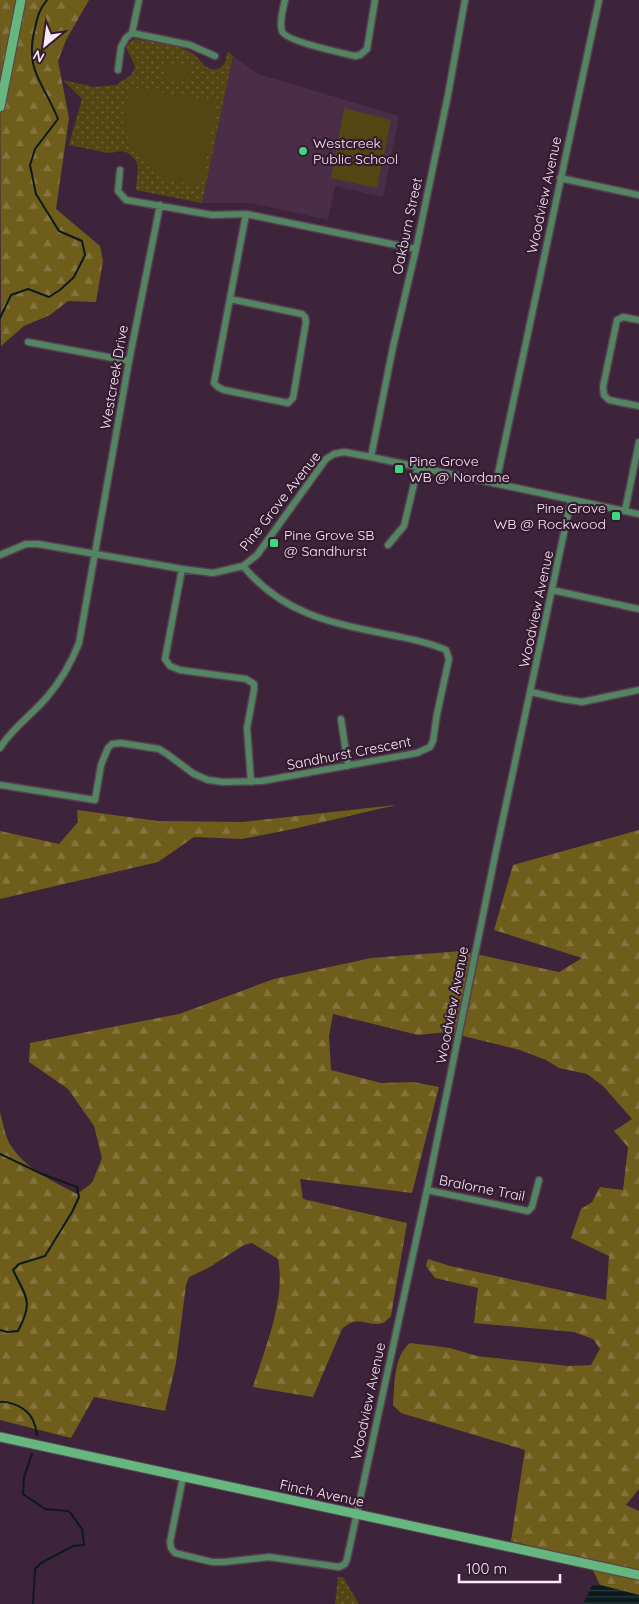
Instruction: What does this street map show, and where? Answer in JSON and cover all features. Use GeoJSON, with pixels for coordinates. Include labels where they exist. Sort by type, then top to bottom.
{"type":"FeatureCollection","features":[{"type":"Feature","properties":{"kind":"street"},"geometry":{"type":"LineString","coordinates":[[0,107],[21,0]]}},
{"type":"Feature","properties":{"kind":"street"},"geometry":{"type":"LineString","coordinates":[[118,70],[121,47],[126,38],[132,33],[139,0]]}},
{"type":"Feature","properties":{"kind":"street"},"geometry":{"type":"LineString","coordinates":[[285,0],[281,27],[282,33],[285,36],[300,42],[355,56],[360,55],[367,49],[375,0]]}},
{"type":"Feature","properties":{"kind":"street","name":"Oakburn Street"},"geometry":{"type":"LineString","coordinates":[[371,457],[448,95],[464,0]]}},
{"type":"Feature","properties":{"kind":"street","name":"Woodview Avenue"},"geometry":{"type":"LineString","coordinates":[[496,483],[599,0]]}},
{"type":"Feature","properties":{"kind":"street"},"geometry":{"type":"LineString","coordinates":[[132,33],[190,45],[215,56]]}},
{"type":"Feature","properties":{"kind":"street"},"geometry":{"type":"LineString","coordinates":[[120,170],[118,191],[126,200],[212,215],[246,214],[416,250]]}},
{"type":"Feature","properties":{"kind":"street"},"geometry":{"type":"LineString","coordinates":[[560,178],[639,195]]}},
{"type":"Feature","properties":{"kind":"street","name":"Westcreek Drive"},"geometry":{"type":"LineString","coordinates":[[95,553],[129,361],[160,205]]}},
{"type":"Feature","properties":{"kind":"street"},"geometry":{"type":"LineString","coordinates":[[230,299],[302,314],[305,317],[306,322],[293,398],[288,403],[224,390],[214,383],[246,214]]}},
{"type":"Feature","properties":{"kind":"street"},"geometry":{"type":"LineString","coordinates":[[639,320],[623,317],[617,320],[602,388],[604,396],[609,400],[639,406]]}},
{"type":"Feature","properties":{"kind":"street"},"geometry":{"type":"LineString","coordinates":[[28,342],[129,361]]}},
{"type":"Feature","properties":{"kind":"street"},"geometry":{"type":"LineString","coordinates":[[625,511],[639,442]]}},
{"type":"Feature","properties":{"kind":"street","name":"Pine Grove Avenue"},"geometry":{"type":"LineString","coordinates":[[0,555],[26,544],[95,553],[212,573],[243,566],[257,554],[326,459],[338,452],[371,457],[639,514]]}},
{"type":"Feature","properties":{"kind":"street"},"geometry":{"type":"LineString","coordinates":[[388,545],[404,526],[418,467]]}},
{"type":"Feature","properties":{"kind":"street","name":"Woodview Avenue"},"geometry":{"type":"LineString","coordinates":[[183,1477],[170,1542],[171,1548],[175,1553],[205,1561],[224,1562],[269,1557],[339,1566],[345,1564],[427,1190],[493,865],[571,500]]}},
{"type":"Feature","properties":{"kind":"street"},"geometry":{"type":"LineString","coordinates":[[0,748],[11,734],[48,697],[72,662],[79,643],[95,553]]}},
{"type":"Feature","properties":{"kind":"street","name":"Sandhurst Crescent"},"geometry":{"type":"LineString","coordinates":[[0,785],[95,800],[101,765],[108,748],[112,744],[121,743],[159,750],[168,754],[194,774],[208,780],[223,782],[251,782],[317,772],[417,753],[430,746],[433,741],[449,659],[446,650],[430,643],[337,624],[306,614],[276,596],[243,566]]}},
{"type":"Feature","properties":{"kind":"street"},"geometry":{"type":"LineString","coordinates":[[182,569],[165,658],[170,666],[180,670],[246,679],[254,684],[247,728],[251,782]]}},
{"type":"Feature","properties":{"kind":"street"},"geometry":{"type":"LineString","coordinates":[[552,590],[639,609]]}},
{"type":"Feature","properties":{"kind":"street"},"geometry":{"type":"LineString","coordinates":[[531,692],[582,702],[639,690]]}},
{"type":"Feature","properties":{"kind":"street"},"geometry":{"type":"LineString","coordinates":[[341,719],[348,766]]}},
{"type":"Feature","properties":{"kind":"street","name":"Bralorne Trail"},"geometry":{"type":"LineString","coordinates":[[427,1190],[528,1211],[532,1207],[538,1180]]}},
{"type":"Feature","properties":{"kind":"street","name":"Finch Avenue"},"geometry":{"type":"LineString","coordinates":[[0,1437],[639,1576]]}},
{"type":"Feature","properties":{"kind":"shaded area"},"geometry":{"type":"Polygon","coordinates":[[[135,39],[186,50],[195,55],[206,67],[213,69],[223,66],[228,51],[233,56],[202,203],[136,190],[138,166],[135,159],[128,153],[122,151],[108,153],[69,145],[82,99],[63,80],[94,87],[117,85],[129,76],[135,67],[127,48],[130,42],[135,39]]]}},
{"type":"Feature","properties":{"kind":"shaded area","name":"Westcreek Public School"},"geometry":{"type":"Polygon","coordinates":[[[233,56],[258,74],[399,116],[383,197],[335,186],[328,220],[250,203],[202,203],[233,56]]]}},
{"type":"Feature","properties":{"kind":"shaded area"},"geometry":{"type":"Polygon","coordinates":[[[166,64],[189,67],[188,81],[164,78],[166,64]]]}},
{"type":"Feature","properties":{"kind":"shaded area"},"geometry":{"type":"Polygon","coordinates":[[[135,88],[213,101],[216,106],[202,183],[197,186],[160,176],[133,151],[123,124],[124,103],[135,88]]]}},
{"type":"Feature","properties":{"kind":"shaded area"},"geometry":{"type":"Polygon","coordinates":[[[344,108],[391,120],[377,188],[331,178],[344,108]]]}},
{"type":"Feature","properties":{"kind":"shaded area"},"geometry":{"type":"Polygon","coordinates":[[[338,1577],[343,1577],[359,1604],[335,1604],[338,1577]]]}},
{"type":"Feature","properties":{"kind":"shaded area"},"geometry":{"type":"Polygon","coordinates":[[[600,1585],[639,1595],[639,1604],[583,1604],[592,1586],[600,1585]]]}},
{"type":"Feature","properties":{"kind":"green space"},"geometry":{"type":"Polygon","coordinates":[[[0,0],[89,0],[66,40],[58,61],[69,118],[56,209],[100,246],[103,261],[96,302],[68,301],[50,315],[24,326],[1,346],[0,0]]]}},
{"type":"Feature","properties":{"kind":"green space"},"geometry":{"type":"Polygon","coordinates":[[[396,805],[242,839],[194,837],[158,862],[0,899],[0,831],[59,844],[78,822],[77,810],[158,821],[243,822],[396,805]]]}},
{"type":"Feature","properties":{"kind":"green space"},"geometry":{"type":"Polygon","coordinates":[[[639,830],[639,1489],[626,1505],[639,1511],[639,1595],[600,1585],[589,1562],[511,1541],[525,1450],[401,1413],[393,1405],[398,1363],[404,1349],[410,1343],[450,1348],[477,1356],[568,1366],[591,1365],[600,1349],[593,1339],[574,1332],[474,1323],[478,1288],[435,1278],[426,1266],[428,1259],[450,1266],[606,1300],[609,1256],[571,1238],[581,1209],[592,1202],[600,1187],[623,1190],[628,1147],[614,1131],[632,1119],[603,1086],[587,1074],[559,1068],[546,1060],[520,1050],[447,1032],[418,1035],[333,1014],[329,1036],[331,1070],[381,1083],[413,1082],[439,1087],[412,1193],[300,1179],[303,1199],[407,1223],[391,1316],[380,1324],[353,1322],[342,1329],[313,1397],[253,1387],[277,1307],[280,1275],[278,1259],[252,1243],[244,1245],[208,1268],[189,1277],[186,1285],[176,1363],[165,1411],[94,1397],[71,1438],[0,1420],[0,1112],[7,1138],[17,1154],[41,1174],[77,1194],[92,1183],[102,1158],[94,1126],[68,1089],[29,1062],[30,1043],[179,1014],[274,979],[371,958],[462,951],[559,972],[582,958],[494,930],[513,865],[639,830]]]}},
{"type":"Feature","properties":{"kind":"waterway"},"geometry":{"type":"LineString","coordinates":[[0,318],[11,295],[28,289],[49,297],[60,290],[74,277],[85,255],[82,241],[59,231],[36,194],[30,165],[35,149],[58,119],[37,76],[32,55],[32,43],[37,20],[40,10],[47,0]]}},
{"type":"Feature","properties":{"kind":"waterway"},"geometry":{"type":"LineString","coordinates":[[0,1154],[42,1174],[77,1187],[79,1197],[45,1256],[19,1264],[13,1270],[25,1293],[26,1313],[18,1331],[7,1332],[0,1330]]}},
{"type":"Feature","properties":{"kind":"waterway"},"geometry":{"type":"LineString","coordinates":[[0,1402],[14,1404],[27,1412],[33,1420],[37,1435]]}},
{"type":"Feature","properties":{"kind":"waterway"},"geometry":{"type":"LineString","coordinates":[[32,1454],[24,1477],[23,1494],[45,1509],[69,1511],[82,1529],[84,1545],[73,1546],[41,1563],[35,1569],[33,1604]]}},
{"type":"Feature","properties":{"kind":"place","name":"Westcreek Public School"},"geometry":{"type":"Point","coordinates":[303,151]}},
{"type":"Feature","properties":{"kind":"place","name":"Pine Grove WB @ Nordane"},"geometry":{"type":"Point","coordinates":[399,469]}},
{"type":"Feature","properties":{"kind":"place","name":"Pine Grove WB @ Rockwood"},"geometry":{"type":"Point","coordinates":[616,516]}},
{"type":"Feature","properties":{"kind":"place","name":"Pine Grove SB @ Sandhurst"},"geometry":{"type":"Point","coordinates":[274,543]}}]}
